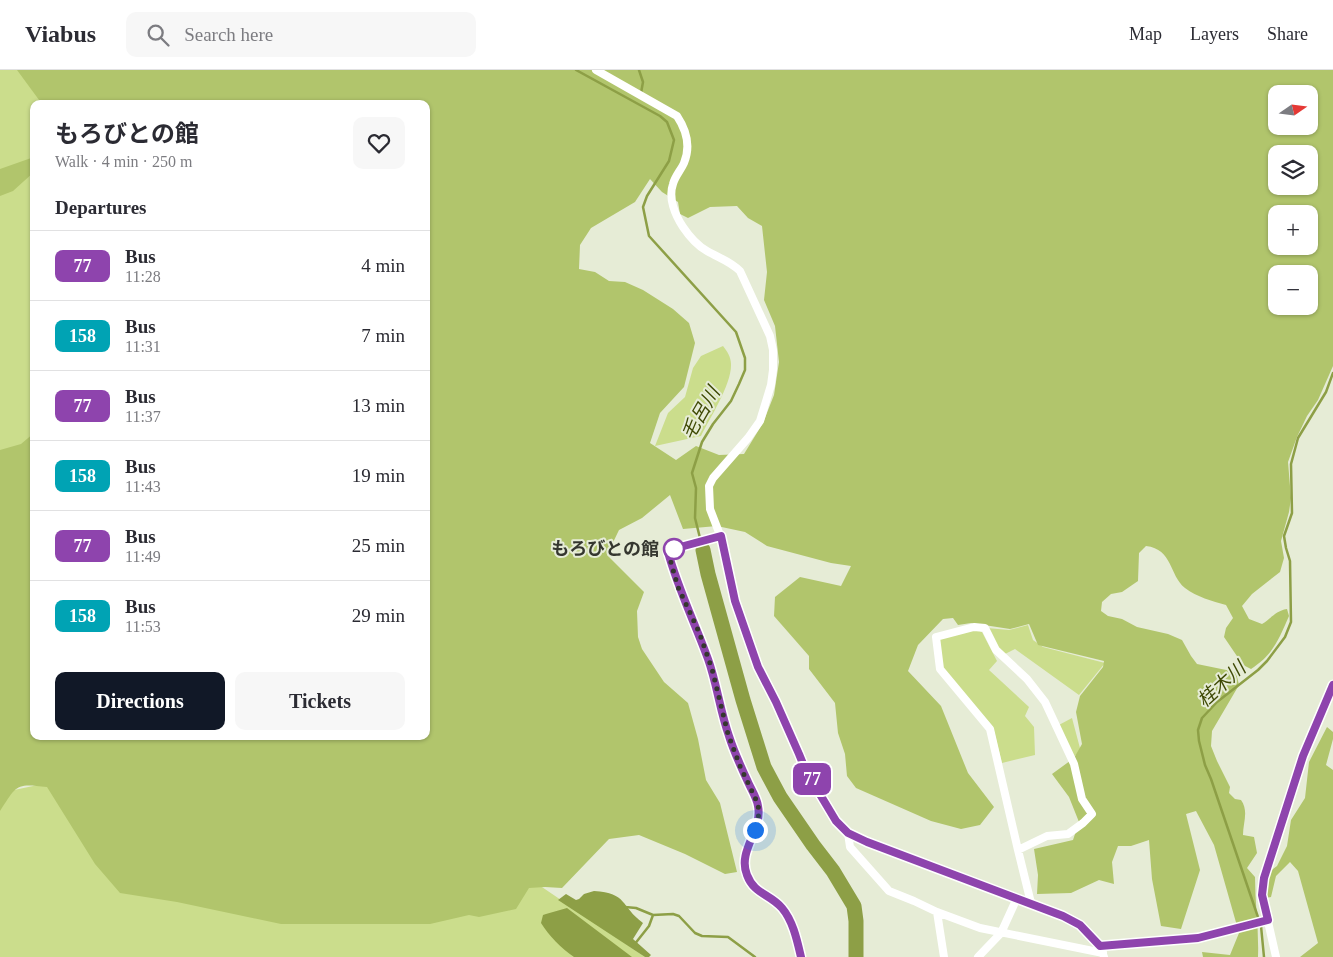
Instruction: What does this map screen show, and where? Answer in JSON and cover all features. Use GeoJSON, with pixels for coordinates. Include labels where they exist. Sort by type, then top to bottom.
{"type":"FeatureCollection","features":[{"type":"Feature","properties":{"kind":"street"},"geometry":{"type":"LineString","coordinates":[[596,70],[677,116],[684,127],[688,140],[688,151],[684,164],[673,183],[672,203],[677,217],[694,241],[740,271],[773,343],[771,385],[760,420],[748,438],[722,467],[709,486],[710,509],[735,601],[758,667],[776,702],[806,771],[836,821],[848,833],[884,849],[1031,903],[1080,925],[1102,952]]}},
{"type":"Feature","properties":{"kind":"street"},"geometry":{"type":"LineString","coordinates":[[718,536],[669,550],[671,564],[678,587],[699,632],[712,669],[728,734],[740,766],[758,804],[759,814],[744,862],[746,874],[752,886],[775,902],[786,914],[796,936],[801,957]]}},
{"type":"Feature","properties":{"kind":"street"},"geometry":{"type":"LineString","coordinates":[[1018,850],[1047,836],[1068,834],[1092,814],[1082,799],[1074,764],[1045,702],[1028,679],[996,650],[986,628],[974,627],[936,637],[940,669],[990,729],[1018,850],[1031,903]]}},
{"type":"Feature","properties":{"kind":"street"},"geometry":{"type":"LineString","coordinates":[[1276,957],[1266,920],[1262,895],[1264,878],[1303,756],[1333,685]]}},
{"type":"Feature","properties":{"kind":"street"},"geometry":{"type":"LineString","coordinates":[[848,833],[850,847],[885,888],[937,912],[980,928],[1001,933],[1102,952],[1198,938],[1266,920]]}},
{"type":"Feature","properties":{"kind":"street"},"geometry":{"type":"LineString","coordinates":[[978,957],[1001,933],[1017,898]]}},
{"type":"Feature","properties":{"kind":"street"},"geometry":{"type":"LineString","coordinates":[[937,912],[944,957]]}},
{"type":"Feature","properties":{"kind":"shaded area"},"geometry":{"type":"Polygon","coordinates":[[[0,70],[36,70],[62,100],[30,100],[30,465],[0,475],[0,70]]]}},
{"type":"Feature","properties":{"kind":"shaded area"},"geometry":{"type":"Polygon","coordinates":[[[17,70],[1333,70],[1333,366],[1318,400],[1307,416],[1297,437],[1288,462],[1291,498],[1281,541],[1284,558],[1280,572],[1252,594],[1242,606],[1249,619],[1262,624],[1283,610],[1287,609],[1289,616],[1270,652],[1259,664],[1251,669],[1243,665],[1224,637],[1226,628],[1233,618],[1226,605],[1200,596],[1185,588],[1180,583],[1166,557],[1155,548],[1146,546],[1139,553],[1138,581],[1122,592],[1111,594],[1102,602],[1101,611],[1108,616],[1122,619],[1137,627],[1168,634],[1182,640],[1197,664],[1236,672],[1239,685],[1212,731],[1211,746],[1230,787],[1229,793],[1235,799],[1241,800],[1245,808],[1243,835],[1254,837],[1257,853],[1247,868],[1255,877],[1258,957],[1203,957],[1202,952],[1230,955],[1239,933],[1214,845],[1196,811],[1186,814],[1200,870],[1181,929],[1161,926],[1152,879],[1149,840],[1131,846],[1118,846],[1112,862],[1114,884],[1099,880],[1071,893],[1037,894],[1038,875],[1034,849],[1073,840],[1079,822],[1069,797],[1052,774],[1074,758],[1082,744],[1076,712],[1080,696],[1103,667],[1104,661],[1038,645],[1029,624],[1010,629],[971,623],[958,625],[953,618],[943,619],[918,645],[908,671],[941,706],[968,773],[994,807],[980,825],[961,829],[931,821],[856,788],[847,776],[845,754],[838,733],[835,703],[809,669],[809,656],[774,616],[775,597],[800,577],[841,586],[851,566],[831,563],[767,546],[745,532],[717,526],[683,529],[670,495],[642,518],[619,530],[607,555],[644,592],[637,611],[638,637],[642,649],[664,682],[688,703],[698,739],[706,780],[720,803],[737,872],[725,874],[685,854],[639,835],[609,839],[562,888],[529,888],[516,909],[479,917],[469,915],[430,924],[281,924],[177,902],[120,893],[95,864],[47,787],[29,785],[18,788],[0,811],[0,450],[21,444],[30,436],[30,740],[430,740],[430,100],[39,100],[17,70]],[[650,179],[635,202],[591,228],[580,245],[579,269],[595,272],[609,281],[625,282],[643,290],[673,309],[689,323],[695,343],[684,387],[660,413],[650,443],[676,460],[696,446],[719,455],[744,454],[763,423],[774,395],[779,362],[775,326],[764,300],[767,272],[762,226],[748,218],[737,206],[710,207],[688,218],[680,214],[678,202],[662,192],[650,179]]]}},
{"type":"Feature","properties":{"kind":"shaded area"},"geometry":{"type":"Polygon","coordinates":[[[30,158],[30,176],[13,191],[0,196],[0,169],[30,158]]]}},
{"type":"Feature","properties":{"kind":"shaded area"},"geometry":{"type":"Polygon","coordinates":[[[723,346],[731,364],[728,381],[715,411],[701,436],[655,446],[668,413],[685,397],[693,368],[701,356],[723,346]]]}},
{"type":"Feature","properties":{"kind":"shaded area"},"geometry":{"type":"Polygon","coordinates":[[[1028,625],[1033,640],[1043,647],[1105,663],[1079,695],[1015,649],[1003,655],[987,628],[1009,630],[1028,625]]]}},
{"type":"Feature","properties":{"kind":"shaded area"},"geometry":{"type":"Polygon","coordinates":[[[975,629],[982,632],[997,661],[989,670],[1029,707],[1025,716],[1034,727],[1035,755],[1002,763],[993,727],[942,668],[939,639],[975,629]]]}},
{"type":"Feature","properties":{"kind":"shaded area"},"geometry":{"type":"Polygon","coordinates":[[[1072,718],[1081,752],[1073,757],[1057,726],[1072,718]]]}},
{"type":"Feature","properties":{"kind":"shaded area"},"geometry":{"type":"Polygon","coordinates":[[[1327,727],[1333,732],[1326,765],[1333,770],[1333,957],[1300,957],[1318,943],[1298,871],[1290,862],[1276,876],[1271,897],[1266,898],[1269,872],[1277,866],[1287,846],[1291,820],[1305,798],[1309,762],[1327,727]]]}},
{"type":"Feature","properties":{"kind":"shaded area"},"geometry":{"type":"Polygon","coordinates":[[[52,782],[536,883],[645,957],[0,957],[0,793],[52,782]]]}},
{"type":"Feature","properties":{"kind":"shaded area"},"geometry":{"type":"Polygon","coordinates":[[[594,891],[613,894],[623,901],[643,923],[633,939],[651,955],[649,957],[645,957],[558,900],[566,894],[576,900],[584,894],[594,891]]]}},
{"type":"Feature","properties":{"kind":"shaded area"},"geometry":{"type":"Polygon","coordinates":[[[567,908],[632,957],[574,957],[560,946],[541,923],[543,915],[567,908]]]}},
{"type":"Feature","properties":{"kind":"waterway","name":"毛呂川"},"geometry":{"type":"LineString","coordinates":[[576,70],[660,116],[667,122],[674,140],[669,161],[647,196],[643,207],[649,236],[736,332],[745,358],[745,370],[739,384],[731,401],[702,442],[692,473],[696,488],[695,518],[703,550]]}},
{"type":"Feature","properties":{"kind":"waterway"},"geometry":{"type":"LineString","coordinates":[[639,70],[643,82],[641,93]]}},
{"type":"Feature","properties":{"kind":"waterway","name":"桂木川"},"geometry":{"type":"LineString","coordinates":[[1264,957],[1261,926],[1205,765],[1198,730],[1202,718],[1217,702],[1267,661],[1285,637],[1291,622],[1290,561],[1284,536],[1292,513],[1291,464],[1298,438],[1326,392],[1333,373]]}},
{"type":"Feature","properties":{"kind":"waterway","name":"毛呂川"},"geometry":{"type":"LineString","coordinates":[[703,550],[743,700],[764,767],[780,797],[833,871],[854,906],[856,957]]}},
{"type":"Feature","properties":{"kind":"waterway"},"geometry":{"type":"LineString","coordinates":[[625,907],[636,908],[653,915],[673,914],[679,916],[695,933],[702,936],[728,937],[755,957]]}},
{"type":"Feature","properties":{"kind":"waterway"},"geometry":{"type":"LineString","coordinates":[[634,945],[649,926],[653,915]]}},
{"type":"Feature","properties":{"kind":"bus line","name":"77"},"geometry":{"type":"LineString","coordinates":[[801,957],[796,936],[786,914],[775,902],[752,886],[746,874],[744,862],[759,814],[758,804],[740,766],[728,734],[712,669],[699,632],[678,587],[669,550],[721,536],[735,601],[758,667],[776,702],[806,771],[828,804],[836,821],[848,833],[867,842],[1063,916],[1080,925],[1100,946],[1198,938],[1268,920],[1262,895],[1264,878],[1303,756],[1333,685]]}},
{"type":"Feature","properties":{"kind":"place","name":"もろびとの館"},"geometry":{"type":"Point","coordinates":[674,549]}},
{"type":"Feature","properties":{"kind":"route"},"geometry":{"type":"LineString","coordinates":[[674,549],[668,552],[678,587],[699,632],[712,669],[728,734],[740,766],[758,804],[759,814],[755,830]]}}]}
